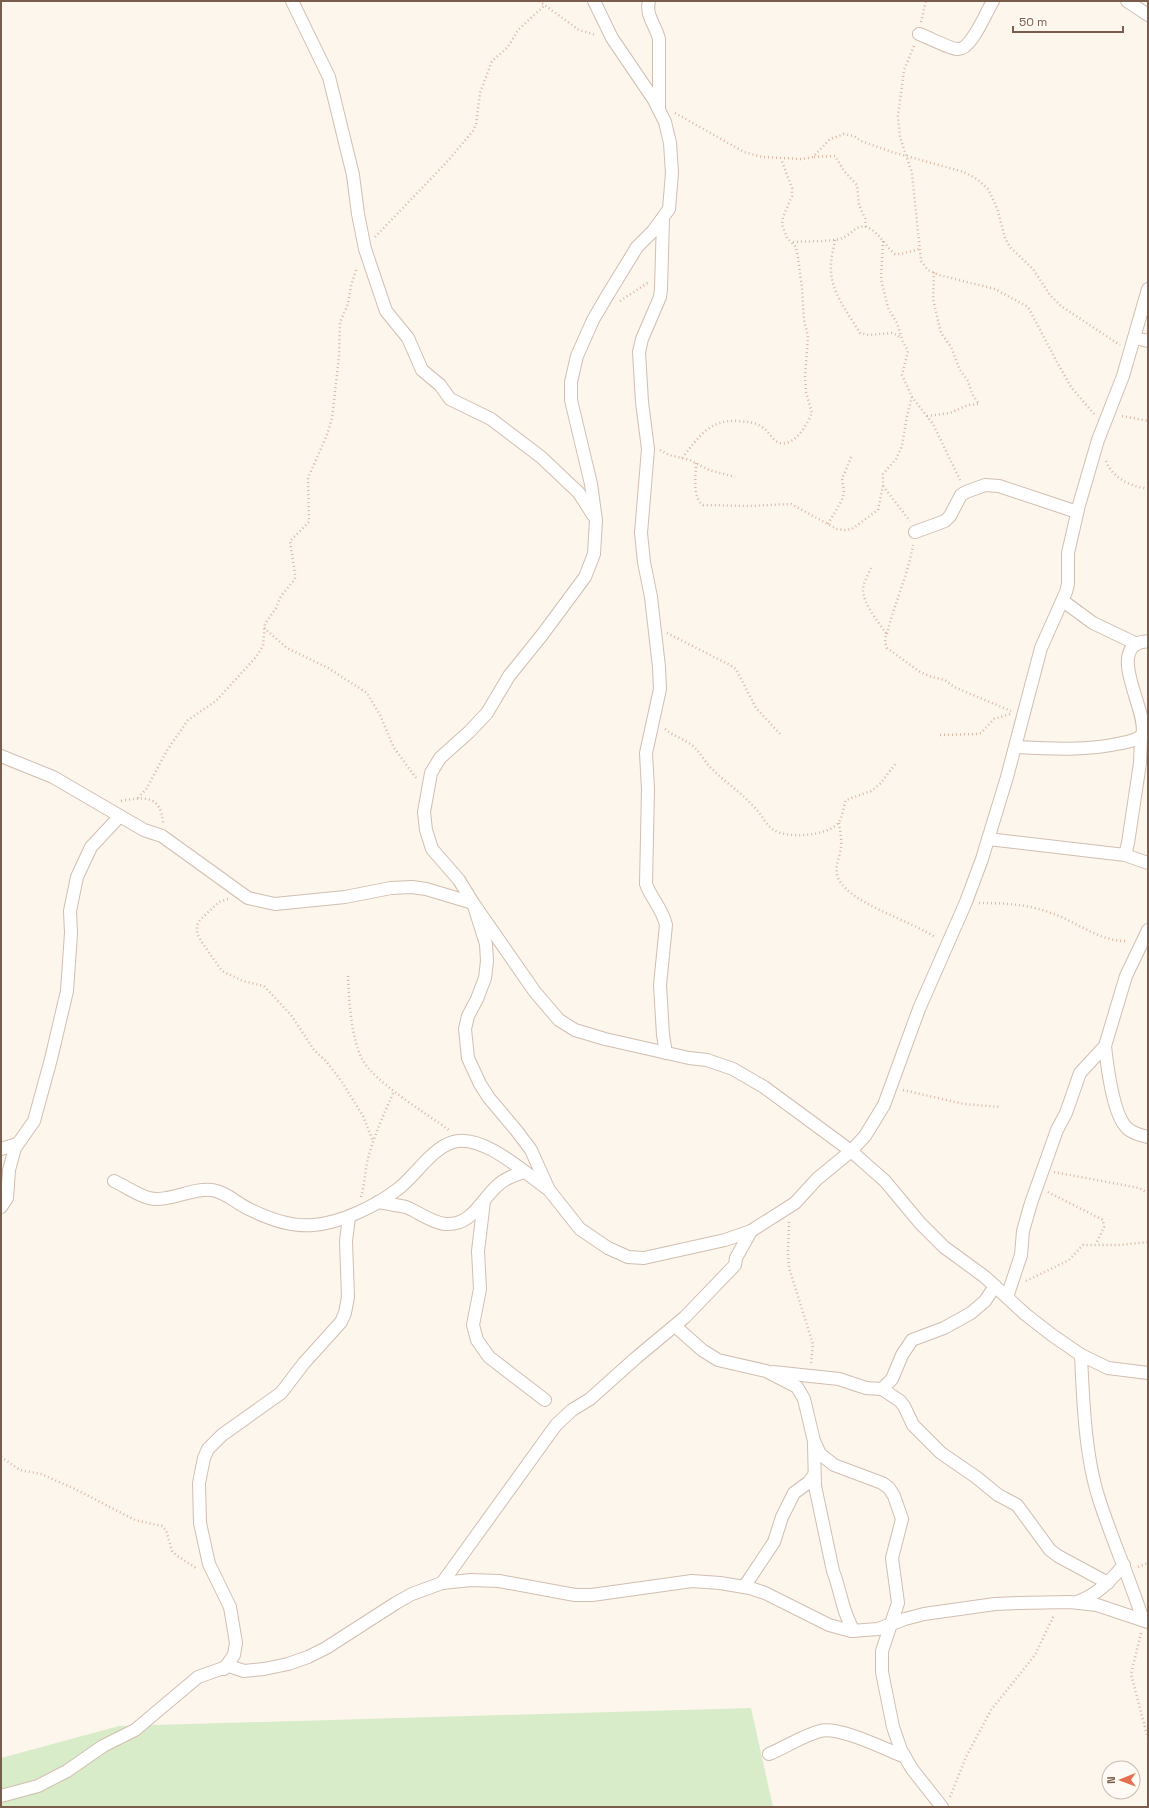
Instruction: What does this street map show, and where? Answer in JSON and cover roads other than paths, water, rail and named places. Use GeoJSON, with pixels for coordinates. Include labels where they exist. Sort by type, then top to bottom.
{"type":"FeatureCollection","features":[{"type":"Feature","properties":{"kind":"street"},"geometry":{"type":"LineString","coordinates":[[292,1],[330,81],[352,175],[365,249],[386,311],[408,338],[422,370],[440,385],[450,399],[491,419],[541,457],[579,493],[596,520]]}},
{"type":"Feature","properties":{"kind":"street"},"geometry":{"type":"LineString","coordinates":[[594,1],[612,38],[659,108],[665,122],[670,143],[672,173],[669,209],[663,219],[637,247],[607,296],[593,320],[575,363],[571,382],[571,400],[591,484],[596,520],[594,554],[585,577],[542,635],[509,676],[487,713],[469,732],[440,758],[431,773],[424,812],[426,830],[432,849],[459,880],[473,903],[535,992],[559,1020],[575,1030],[666,1053],[707,1060],[732,1069],[764,1087],[851,1150],[885,1181],[920,1223],[944,1247],[994,1286],[1008,1294],[1052,1335],[1082,1355],[1108,1368],[1148,1373]]}},
{"type":"Feature","properties":{"kind":"street"},"geometry":{"type":"LineString","coordinates":[[649,1],[648,11],[657,32],[658,39],[659,108]]}},
{"type":"Feature","properties":{"kind":"street"},"geometry":{"type":"LineString","coordinates":[[919,34],[957,49],[965,47],[971,41],[993,1]]}},
{"type":"Feature","properties":{"kind":"street"},"geometry":{"type":"LineString","coordinates":[[1127,1],[1148,15]]}},
{"type":"Feature","properties":{"kind":"street"},"geometry":{"type":"LineString","coordinates":[[663,219],[660,297],[642,339],[639,352],[645,436],[648,449],[641,533],[644,562],[651,597],[660,689],[646,753],[648,789],[646,884],[649,893],[664,918],[666,925],[660,985],[662,1029],[666,1053]]}},
{"type":"Feature","properties":{"kind":"street"},"geometry":{"type":"LineString","coordinates":[[473,903],[486,944],[487,961],[485,978],[477,999],[468,1016],[465,1029],[468,1058],[480,1084],[489,1098],[516,1130],[530,1150],[549,1190],[580,1229],[608,1248],[628,1257],[644,1258],[702,1246],[751,1231],[795,1203],[817,1179],[866,1136],[884,1105],[919,1009],[966,902],[988,839],[1016,747],[1041,648],[1063,601],[1068,584],[1068,553],[1077,512],[1098,440],[1131,351],[1148,289]]}},
{"type":"Feature","properties":{"kind":"street"},"geometry":{"type":"LineString","coordinates":[[1134,338],[1148,341]]}},
{"type":"Feature","properties":{"kind":"street"},"geometry":{"type":"LineString","coordinates":[[915,532],[948,519],[961,496],[966,492],[992,484],[1077,512]]}},
{"type":"Feature","properties":{"kind":"street"},"geometry":{"type":"LineString","coordinates":[[1063,601],[1093,623],[1142,643]]}},
{"type":"Feature","properties":{"kind":"street"},"geometry":{"type":"LineString","coordinates":[[1125,855],[1146,725],[1140,692],[1128,658],[1131,649],[1142,643]]}},
{"type":"Feature","properties":{"kind":"street"},"geometry":{"type":"LineString","coordinates":[[1016,747],[1066,750],[1108,746],[1132,741],[1144,736]]}},
{"type":"Feature","properties":{"kind":"street"},"geometry":{"type":"LineString","coordinates":[[1,756],[53,777],[119,817],[144,830],[164,838],[248,898],[275,904],[345,896],[391,888],[412,887],[426,889],[473,903]]}},
{"type":"Feature","properties":{"kind":"street"},"geometry":{"type":"LineString","coordinates":[[1,1207],[7,1198],[10,1161],[17,1144],[34,1121],[51,1060],[67,991],[71,933],[70,911],[77,877],[91,847],[119,817]]}},
{"type":"Feature","properties":{"kind":"street"},"geometry":{"type":"LineString","coordinates":[[988,839],[1125,855],[1148,863]]}},
{"type":"Feature","properties":{"kind":"street"},"geometry":{"type":"LineString","coordinates":[[1008,1294],[1021,1255],[1023,1231],[1057,1130],[1066,1113],[1080,1073],[1105,1046],[1126,976],[1147,938]]}},
{"type":"Feature","properties":{"kind":"street"},"geometry":{"type":"LineString","coordinates":[[1105,1046],[1114,1095],[1124,1126],[1129,1130],[1148,1137]]}},
{"type":"Feature","properties":{"kind":"street"},"geometry":{"type":"LineString","coordinates":[[114,1181],[150,1198],[171,1197],[211,1190],[226,1195],[249,1209],[288,1223],[313,1225],[353,1215],[378,1202],[399,1189],[439,1149],[453,1142],[464,1141],[475,1142],[500,1155],[549,1190]]}},
{"type":"Feature","properties":{"kind":"street"},"geometry":{"type":"LineString","coordinates":[[1,1149],[17,1144]]}},
{"type":"Feature","properties":{"kind":"street"},"geometry":{"type":"LineString","coordinates":[[378,1202],[406,1207],[445,1224],[459,1223],[473,1215],[497,1185],[509,1177],[524,1172]]}},
{"type":"Feature","properties":{"kind":"street"},"geometry":{"type":"LineString","coordinates":[[484,1201],[478,1251],[480,1289],[473,1325],[474,1334],[481,1349],[489,1357],[545,1400]]}},
{"type":"Feature","properties":{"kind":"street"},"geometry":{"type":"LineString","coordinates":[[224,1669],[234,1655],[236,1643],[230,1607],[209,1564],[200,1523],[199,1483],[204,1458],[208,1449],[222,1435],[282,1393],[304,1363],[341,1322],[345,1313],[348,1297],[346,1241],[353,1215]]}},
{"type":"Feature","properties":{"kind":"street"},"geometry":{"type":"LineString","coordinates":[[442,1583],[556,1425],[572,1410],[590,1399],[637,1356],[675,1326],[735,1265],[736,1258],[751,1231]]}},
{"type":"Feature","properties":{"kind":"street"},"geometry":{"type":"LineString","coordinates":[[882,1389],[892,1379],[902,1355],[912,1340],[944,1328],[971,1313],[985,1301],[994,1286]]}},
{"type":"Feature","properties":{"kind":"street"},"geometry":{"type":"LineString","coordinates":[[675,1326],[702,1350],[718,1360],[766,1371],[839,1379],[866,1388],[882,1389],[900,1401],[913,1425],[941,1453],[976,1477],[990,1490],[1017,1506],[1050,1550],[1058,1556],[1108,1583]]}},
{"type":"Feature","properties":{"kind":"street"},"geometry":{"type":"LineString","coordinates":[[1082,1355],[1083,1400],[1091,1462],[1099,1499],[1146,1621]]}},
{"type":"Feature","properties":{"kind":"street"},"geometry":{"type":"LineString","coordinates":[[766,1371],[797,1387],[804,1399],[814,1439],[820,1454],[834,1465],[882,1483],[889,1488],[899,1508],[902,1519],[892,1558],[898,1603],[882,1651],[882,1672],[893,1727],[901,1750],[912,1769],[945,1804]]}},
{"type":"Feature","properties":{"kind":"street"},"geometry":{"type":"LineString","coordinates":[[814,1439],[815,1486],[838,1593],[849,1623],[854,1631]]}},
{"type":"Feature","properties":{"kind":"street"},"geometry":{"type":"LineString","coordinates":[[744,1587],[774,1542],[782,1517],[794,1493],[809,1482],[814,1475]]}},
{"type":"Feature","properties":{"kind":"street"},"geometry":{"type":"LineString","coordinates":[[1076,1602],[1088,1598],[1108,1583],[1124,1565]]}},
{"type":"Feature","properties":{"kind":"street"},"geometry":{"type":"LineString","coordinates":[[1,1796],[38,1786],[67,1771],[103,1746],[135,1730],[198,1677],[229,1666],[244,1671],[264,1669],[288,1664],[308,1657],[326,1648],[412,1594],[442,1583],[471,1580],[499,1581],[575,1595],[586,1595],[692,1582],[720,1583],[744,1587],[765,1593],[829,1625],[844,1630],[854,1631],[878,1629],[924,1614],[995,1604],[1076,1602],[1096,1605],[1146,1621]]}},
{"type":"Feature","properties":{"kind":"street"},"geometry":{"type":"LineString","coordinates":[[769,1754],[804,1737],[827,1730],[839,1731],[905,1757]]}}]}
